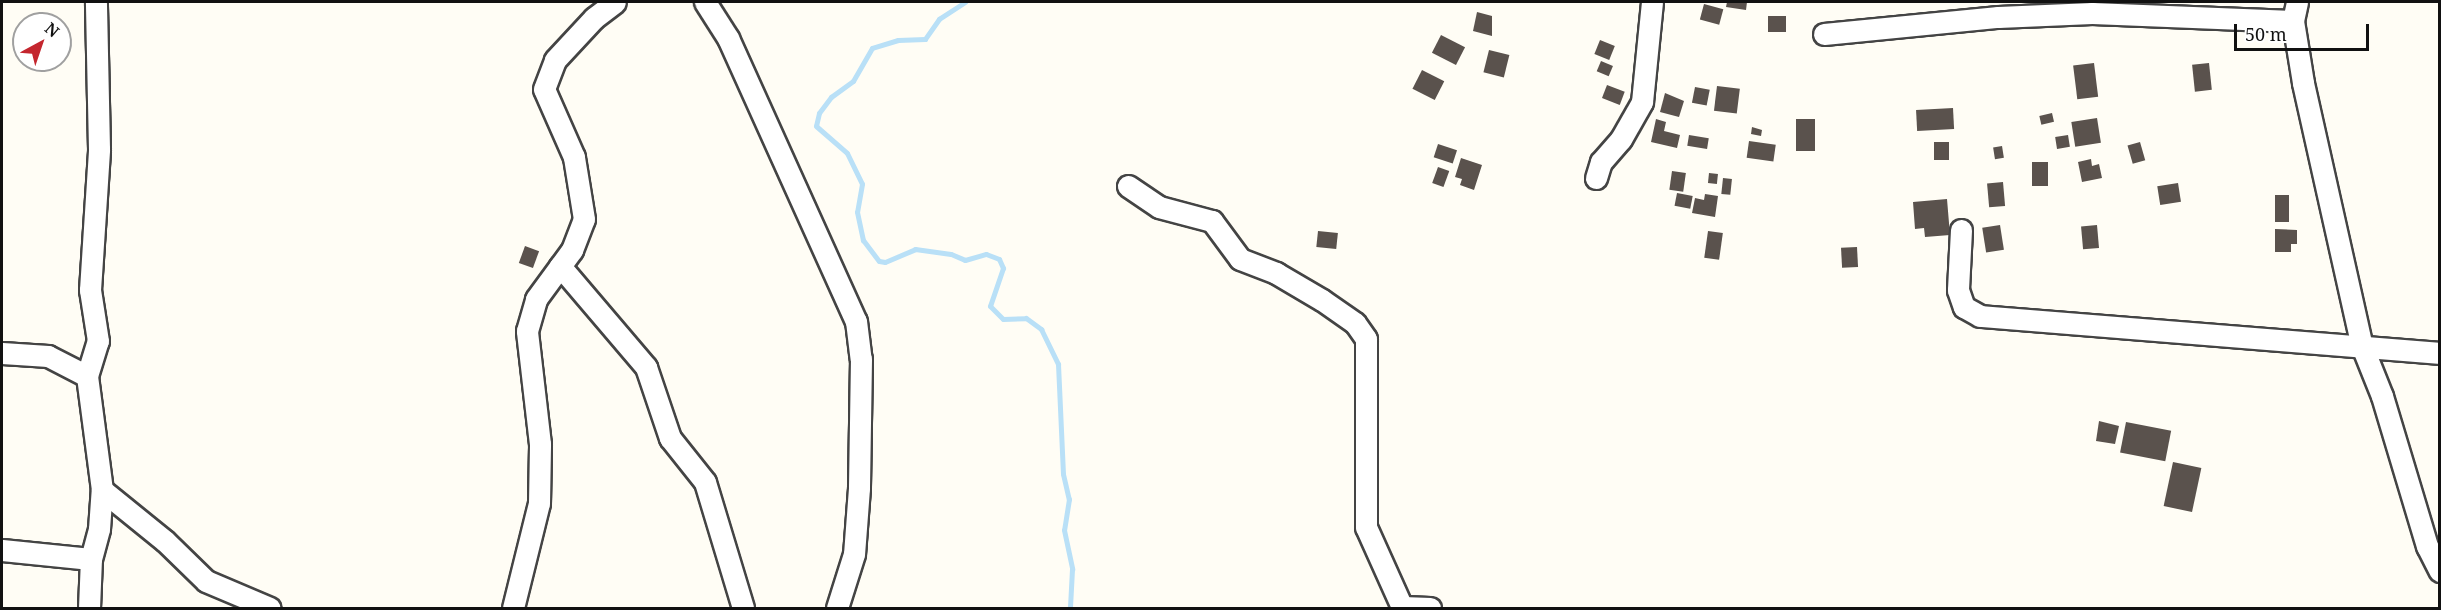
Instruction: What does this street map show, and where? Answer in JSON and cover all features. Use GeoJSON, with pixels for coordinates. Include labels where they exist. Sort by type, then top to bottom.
{"type":"FeatureCollection","features":[{"type":"Feature","properties":{"kind":"street"},"geometry":{"type":"LineString","coordinates":[[90,609],[91,559],[99,529],[102,490],[87,376],[98,341],[90,290],[99,149],[96,2]]}},
{"type":"Feature","properties":{"kind":"street"},"geometry":{"type":"LineString","coordinates":[[513,609],[539,503],[540,444],[527,331],[536,299],[572,250],[584,219],[574,157],[544,89],[555,60],[594,18],[615,2]]}},
{"type":"Feature","properties":{"kind":"street"},"geometry":{"type":"LineString","coordinates":[[705,2],[728,38],[856,321],[861,359],[860,488],[854,554],[837,609]]}},
{"type":"Feature","properties":{"kind":"street"},"geometry":{"type":"LineString","coordinates":[[1596,178],[1601,162],[1621,139],[1642,102],[1653,2]]}},
{"type":"Feature","properties":{"kind":"street"},"geometry":{"type":"LineString","coordinates":[[1824,34],[2019,9],[2152,13],[2295,11],[2325,196],[2362,346],[2382,396],[2427,546],[2439,571]]}},
{"type":"Feature","properties":{"kind":"street"},"geometry":{"type":"LineString","coordinates":[[1128,186],[1158,207],[1212,221],[1240,259],[1276,273],[1355,323],[1366,339],[1366,527],[1402,608],[1430,609]]}},
{"type":"Feature","properties":{"kind":"street"},"geometry":{"type":"LineString","coordinates":[[1961,230],[1958,290],[1964,307],[1980,316],[2439,353]]}},
{"type":"Feature","properties":{"kind":"street"},"geometry":{"type":"LineString","coordinates":[[560,266],[646,367],[670,438],[705,482],[743,609]]}},
{"type":"Feature","properties":{"kind":"street"},"geometry":{"type":"LineString","coordinates":[[2,353],[48,356],[87,376]]}},
{"type":"Feature","properties":{"kind":"street"},"geometry":{"type":"LineString","coordinates":[[102,490],[165,541],[206,581],[270,609]]}},
{"type":"Feature","properties":{"kind":"street"},"geometry":{"type":"LineString","coordinates":[[2,550],[91,559]]}},
{"type":"Feature","properties":{"kind":"building"},"geometry":{"type":"Polygon","coordinates":[[[1727,2],[1747,2],[1746,10],[1726,7],[1727,2]]]}},
{"type":"Feature","properties":{"kind":"building"},"geometry":{"type":"Polygon","coordinates":[[[1704,4],[1723,9],[1719,25],[1700,19],[1704,4]]]}},
{"type":"Feature","properties":{"kind":"building"},"geometry":{"type":"Polygon","coordinates":[[[1477,12],[1492,16],[1492,36],[1473,31],[1477,12]]]}},
{"type":"Feature","properties":{"kind":"building"},"geometry":{"type":"Polygon","coordinates":[[[1768,16],[1786,16],[1786,32],[1768,32],[1768,16]]]}},
{"type":"Feature","properties":{"kind":"building"},"geometry":{"type":"Polygon","coordinates":[[[1441,35],[1465,47],[1456,65],[1432,53],[1441,35]]]}},
{"type":"Feature","properties":{"kind":"building"},"geometry":{"type":"Polygon","coordinates":[[[1600,40],[1615,46],[1609,60],[1594,54],[1600,40]]]}},
{"type":"Feature","properties":{"kind":"building"},"geometry":{"type":"Polygon","coordinates":[[[1489,50],[1509,55],[1504,77],[1483,72],[1489,50]]]}},
{"type":"Feature","properties":{"kind":"building"},"geometry":{"type":"Polygon","coordinates":[[[1601,61],[1613,66],[1609,76],[1597,71],[1601,61]]]}},
{"type":"Feature","properties":{"kind":"building"},"geometry":{"type":"Polygon","coordinates":[[[2094,63],[2098,97],[2077,99],[2073,66],[2094,63]]]}},
{"type":"Feature","properties":{"kind":"building"},"geometry":{"type":"Polygon","coordinates":[[[2209,63],[2212,90],[2195,92],[2192,65],[2209,63]]]}},
{"type":"Feature","properties":{"kind":"building"},"geometry":{"type":"Polygon","coordinates":[[[1422,70],[1444,81],[1435,100],[1412,89],[1422,70]]]}},
{"type":"Feature","properties":{"kind":"building"},"geometry":{"type":"Polygon","coordinates":[[[1607,85],[1625,92],[1620,105],[1602,98],[1607,85]]]}},
{"type":"Feature","properties":{"kind":"building"},"geometry":{"type":"Polygon","coordinates":[[[1717,86],[1740,89],[1737,114],[1714,111],[1717,86]]]}},
{"type":"Feature","properties":{"kind":"building"},"geometry":{"type":"Polygon","coordinates":[[[1695,87],[1710,90],[1707,106],[1692,103],[1695,87]]]}},
{"type":"Feature","properties":{"kind":"building"},"geometry":{"type":"Polygon","coordinates":[[[1665,93],[1684,101],[1679,117],[1660,112],[1665,93]]]}},
{"type":"Feature","properties":{"kind":"building"},"geometry":{"type":"Polygon","coordinates":[[[1953,108],[1954,129],[1917,131],[1916,110],[1953,108]]]}},
{"type":"Feature","properties":{"kind":"building"},"geometry":{"type":"Polygon","coordinates":[[[2052,113],[2054,122],[2041,125],[2039,116],[2052,113]]]}},
{"type":"Feature","properties":{"kind":"building"},"geometry":{"type":"Polygon","coordinates":[[[2097,118],[2101,143],[2075,147],[2071,122],[2097,118]]]}},
{"type":"Feature","properties":{"kind":"building"},"geometry":{"type":"Polygon","coordinates":[[[1656,119],[1666,122],[1664,131],[1680,135],[1677,148],[1651,142],[1656,119]]]}},
{"type":"Feature","properties":{"kind":"building"},"geometry":{"type":"Polygon","coordinates":[[[1796,119],[1815,119],[1815,151],[1796,151],[1796,119]]]}},
{"type":"Feature","properties":{"kind":"building"},"geometry":{"type":"Polygon","coordinates":[[[1752,127],[1762,130],[1761,136],[1751,134],[1752,127]]]}},
{"type":"Feature","properties":{"kind":"building"},"geometry":{"type":"Polygon","coordinates":[[[1689,135],[1709,138],[1707,149],[1687,146],[1689,135]]]}},
{"type":"Feature","properties":{"kind":"building"},"geometry":{"type":"Polygon","coordinates":[[[2068,135],[2070,147],[2057,149],[2055,137],[2068,135]]]}},
{"type":"Feature","properties":{"kind":"building"},"geometry":{"type":"Polygon","coordinates":[[[1749,141],[1776,145],[1773,162],[1747,158],[1749,141]]]}},
{"type":"Feature","properties":{"kind":"building"},"geometry":{"type":"Polygon","coordinates":[[[1934,142],[1949,142],[1949,160],[1934,160],[1934,142]]]}},
{"type":"Feature","properties":{"kind":"building"},"geometry":{"type":"Polygon","coordinates":[[[2140,142],[2145,160],[2133,164],[2128,146],[2140,142]]]}},
{"type":"Feature","properties":{"kind":"building"},"geometry":{"type":"Polygon","coordinates":[[[1438,144],[1457,150],[1453,163],[1434,157],[1438,144]]]}},
{"type":"Feature","properties":{"kind":"building"},"geometry":{"type":"Polygon","coordinates":[[[2002,146],[2004,158],[1995,159],[1993,147],[2002,146]]]}},
{"type":"Feature","properties":{"kind":"building"},"geometry":{"type":"Polygon","coordinates":[[[1461,158],[1482,165],[1474,190],[1460,185],[1462,179],[1455,177],[1461,158]]]}},
{"type":"Feature","properties":{"kind":"building"},"geometry":{"type":"Polygon","coordinates":[[[2091,159],[2092,166],[2099,164],[2102,178],[2082,182],[2078,162],[2091,159]]]}},
{"type":"Feature","properties":{"kind":"building"},"geometry":{"type":"Polygon","coordinates":[[[2032,162],[2048,162],[2048,186],[2032,186],[2032,162]]]}},
{"type":"Feature","properties":{"kind":"building"},"geometry":{"type":"Polygon","coordinates":[[[1438,167],[1449,171],[1443,187],[1432,183],[1438,167]]]}},
{"type":"Feature","properties":{"kind":"building"},"geometry":{"type":"Polygon","coordinates":[[[1672,171],[1686,173],[1683,192],[1669,190],[1672,171]]]}},
{"type":"Feature","properties":{"kind":"building"},"geometry":{"type":"Polygon","coordinates":[[[1709,173],[1718,174],[1717,184],[1708,183],[1709,173]]]}},
{"type":"Feature","properties":{"kind":"building"},"geometry":{"type":"Polygon","coordinates":[[[1723,178],[1732,179],[1730,195],[1721,194],[1723,178]]]}},
{"type":"Feature","properties":{"kind":"building"},"geometry":{"type":"Polygon","coordinates":[[[2003,182],[2005,206],[1989,207],[1987,183],[2003,182]]]}},
{"type":"Feature","properties":{"kind":"building"},"geometry":{"type":"Polygon","coordinates":[[[2178,183],[2181,202],[2160,205],[2157,186],[2178,183]]]}},
{"type":"Feature","properties":{"kind":"building"},"geometry":{"type":"Polygon","coordinates":[[[1677,193],[1693,196],[1690,209],[1675,206],[1677,193]]]}},
{"type":"Feature","properties":{"kind":"building"},"geometry":{"type":"Polygon","coordinates":[[[1705,194],[1718,196],[1715,217],[1692,213],[1695,198],[1704,200],[1705,194]]]}},
{"type":"Feature","properties":{"kind":"building"},"geometry":{"type":"Polygon","coordinates":[[[2275,195],[2289,195],[2289,222],[2275,222],[2275,195]]]}},
{"type":"Feature","properties":{"kind":"building"},"geometry":{"type":"Polygon","coordinates":[[[1947,199],[1950,235],[1925,237],[1924,228],[1915,229],[1913,202],[1947,199]]]}},
{"type":"Feature","properties":{"kind":"building"},"geometry":{"type":"Polygon","coordinates":[[[2000,225],[2004,250],[1986,253],[1982,228],[2000,225]]]}},
{"type":"Feature","properties":{"kind":"building"},"geometry":{"type":"Polygon","coordinates":[[[2097,225],[2099,248],[2083,249],[2081,226],[2097,225]]]}},
{"type":"Feature","properties":{"kind":"building"},"geometry":{"type":"Polygon","coordinates":[[[2275,229],[2297,230],[2297,244],[2291,244],[2291,252],[2275,252],[2275,229]]]}},
{"type":"Feature","properties":{"kind":"building"},"geometry":{"type":"Polygon","coordinates":[[[1318,231],[1338,233],[1336,249],[1316,247],[1318,231]]]}},
{"type":"Feature","properties":{"kind":"building"},"geometry":{"type":"Polygon","coordinates":[[[1708,231],[1723,233],[1719,260],[1704,258],[1708,231]]]}},
{"type":"Feature","properties":{"kind":"building"},"geometry":{"type":"Polygon","coordinates":[[[525,246],[539,251],[533,268],[519,263],[525,246]]]}},
{"type":"Feature","properties":{"kind":"building"},"geometry":{"type":"Polygon","coordinates":[[[1857,247],[1858,267],[1842,268],[1841,248],[1857,247]]]}},
{"type":"Feature","properties":{"kind":"building"},"geometry":{"type":"Polygon","coordinates":[[[2099,421],[2119,426],[2115,444],[2096,441],[2099,421]]]}},
{"type":"Feature","properties":{"kind":"building"},"geometry":{"type":"Polygon","coordinates":[[[2126,422],[2171,431],[2165,461],[2120,452],[2126,422]]]}},
{"type":"Feature","properties":{"kind":"building"},"geometry":{"type":"Polygon","coordinates":[[[2173,462],[2201,468],[2192,512],[2164,506],[2173,462]]]}},
{"type":"Feature","properties":{"kind":"waterway"},"geometry":{"type":"LineString","coordinates":[[965,2],[939,19],[925,39],[898,40],[872,48],[853,81],[831,97],[819,113],[816,126],[847,153],[862,184],[857,212],[863,240],[879,261],[885,262],[915,249],[951,254],[965,260],[986,254],[999,259],[1003,268],[990,306],[1003,319],[1026,318],[1041,329],[1058,364],[1063,474],[1069,499],[1064,530],[1072,569],[1070,608]]}}]}
